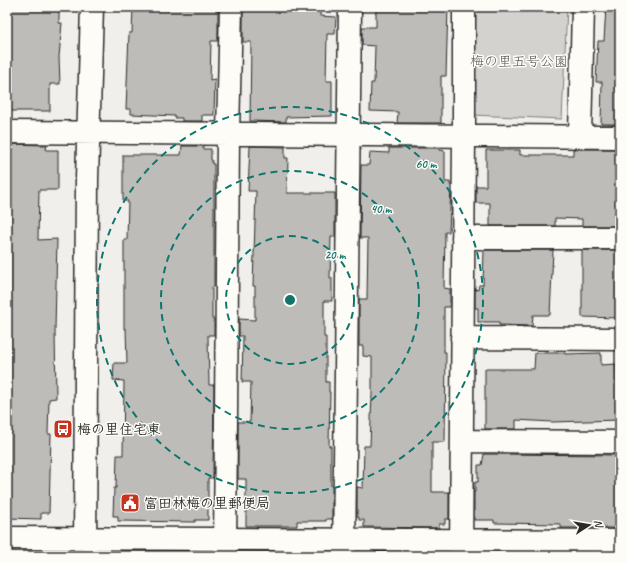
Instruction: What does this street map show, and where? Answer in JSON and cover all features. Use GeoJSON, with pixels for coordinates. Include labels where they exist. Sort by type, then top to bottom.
{"type":"FeatureCollection","features":[{"type":"Feature","properties":{"kind":"street"},"geometry":{"type":"LineString","coordinates":[[85,547],[87,132],[92,7]]}},
{"type":"Feature","properties":{"kind":"street"},"geometry":{"type":"LineString","coordinates":[[225,547],[228,133],[231,7]]}},
{"type":"Feature","properties":{"kind":"street"},"geometry":{"type":"LineString","coordinates":[[344,548],[350,7]]}},
{"type":"Feature","properties":{"kind":"street"},"geometry":{"type":"LineString","coordinates":[[461,548],[464,7]]}},
{"type":"Feature","properties":{"kind":"street"},"geometry":{"type":"LineString","coordinates":[[580,136],[583,7]]}},
{"type":"Feature","properties":{"kind":"street"},"geometry":{"type":"LineString","coordinates":[[7,132],[620,137]]}},
{"type":"Feature","properties":{"kind":"street"},"geometry":{"type":"LineString","coordinates":[[463,238],[620,238]]}},
{"type":"Feature","properties":{"kind":"street"},"geometry":{"type":"LineString","coordinates":[[462,338],[620,339]]}},
{"type":"Feature","properties":{"kind":"street"},"geometry":{"type":"LineString","coordinates":[[462,441],[620,442]]}},
{"type":"Feature","properties":{"kind":"street"},"geometry":{"type":"LineString","coordinates":[[7,538],[85,547],[578,548],[620,541]]}},
{"type":"Feature","properties":{"kind":"green space","name":"梅の里五号公園"},"geometry":{"type":"Polygon","coordinates":[[[476,7],[567,7],[562,119],[472,115],[476,7]]]}},
{"type":"Feature","properties":{"kind":"building"},"geometry":{"type":"Polygon","coordinates":[[[7,7],[59,7],[59,23],[62,23],[59,57],[60,84],[50,84],[50,111],[7,111],[7,7]]]}},
{"type":"Feature","properties":{"kind":"building"},"geometry":{"type":"Polygon","coordinates":[[[133,7],[218,7],[218,41],[211,41],[210,80],[215,79],[214,115],[202,115],[202,121],[182,121],[182,118],[175,118],[175,116],[131,114],[131,109],[126,109],[129,33],[132,33],[133,7]]]}},
{"type":"Feature","properties":{"kind":"building"},"geometry":{"type":"Polygon","coordinates":[[[243,7],[320,7],[320,16],[336,17],[335,34],[327,34],[326,81],[332,81],[332,116],[286,117],[286,122],[250,121],[251,42],[243,42],[243,7]]]}},
{"type":"Feature","properties":{"kind":"building"},"geometry":{"type":"Polygon","coordinates":[[[376,7],[448,7],[446,76],[441,76],[441,123],[397,123],[398,112],[370,111],[371,83],[374,83],[375,46],[362,45],[362,27],[376,27],[376,7]]]}},
{"type":"Feature","properties":{"kind":"building"},"geometry":{"type":"Polygon","coordinates":[[[606,7],[620,7],[620,124],[601,124],[602,82],[596,82],[598,41],[604,41],[606,7]]]}},
{"type":"Feature","properties":{"kind":"building"},"geometry":{"type":"Polygon","coordinates":[[[7,144],[47,145],[46,150],[58,150],[58,190],[39,190],[38,240],[57,239],[55,330],[56,398],[49,399],[48,434],[51,434],[49,513],[41,513],[41,519],[7,518],[7,144]]]}},
{"type":"Feature","properties":{"kind":"building"},"geometry":{"type":"Polygon","coordinates":[[[182,146],[203,146],[203,149],[211,149],[211,160],[212,164],[214,164],[214,287],[212,287],[212,319],[214,319],[214,335],[208,335],[209,385],[214,385],[213,478],[208,478],[208,520],[195,520],[195,522],[118,521],[118,516],[113,516],[114,488],[116,488],[117,455],[123,455],[124,381],[113,380],[114,363],[127,363],[126,329],[124,329],[124,240],[127,240],[128,201],[123,201],[123,155],[181,155],[182,146]]]}},
{"type":"Feature","properties":{"kind":"building"},"geometry":{"type":"Polygon","coordinates":[[[250,146],[285,147],[285,158],[288,158],[287,193],[335,193],[335,237],[331,237],[330,278],[332,278],[332,301],[324,301],[326,382],[329,382],[330,392],[329,446],[331,446],[332,519],[326,519],[326,521],[297,521],[297,526],[246,526],[246,479],[238,479],[238,422],[250,422],[251,382],[242,382],[243,336],[239,336],[239,319],[255,320],[255,286],[253,286],[256,191],[248,191],[250,146]]]}},
{"type":"Feature","properties":{"kind":"building"},"geometry":{"type":"Polygon","coordinates":[[[389,148],[440,148],[440,150],[445,151],[445,182],[450,182],[451,185],[449,232],[445,232],[444,288],[450,289],[450,307],[444,307],[444,352],[446,352],[445,442],[432,442],[432,492],[449,492],[449,519],[445,519],[445,524],[439,524],[439,528],[364,527],[364,520],[359,520],[359,517],[357,517],[357,487],[363,488],[364,446],[370,446],[372,393],[372,357],[363,356],[363,346],[359,346],[359,299],[367,299],[368,238],[360,238],[361,165],[369,165],[370,152],[389,153],[389,148]]]}},
{"type":"Feature","properties":{"kind":"building"},"geometry":{"type":"Polygon","coordinates":[[[573,149],[620,149],[620,226],[582,226],[582,219],[555,218],[555,226],[490,226],[490,203],[476,203],[476,186],[486,186],[486,150],[520,150],[520,155],[573,155],[573,149]]]}},
{"type":"Feature","properties":{"kind":"building"},"geometry":{"type":"Polygon","coordinates":[[[484,250],[553,250],[550,315],[533,315],[532,326],[499,325],[499,322],[478,322],[478,308],[475,308],[475,289],[478,290],[479,285],[483,285],[484,250]]]}},
{"type":"Feature","properties":{"kind":"building"},"geometry":{"type":"Polygon","coordinates":[[[582,250],[620,250],[620,318],[582,317],[582,250]]]}},
{"type":"Feature","properties":{"kind":"building"},"geometry":{"type":"Polygon","coordinates":[[[535,353],[601,353],[601,365],[616,364],[617,387],[620,387],[620,420],[552,422],[516,420],[516,429],[485,429],[485,369],[534,369],[535,353]]]}},
{"type":"Feature","properties":{"kind":"building"},"geometry":{"type":"Polygon","coordinates":[[[484,454],[619,455],[620,528],[561,528],[561,524],[494,523],[494,520],[474,520],[475,482],[478,482],[478,465],[482,465],[484,454]]]}},
{"type":"Feature","properties":{"kind":"building"},"geometry":{"type":"Polygon","coordinates":[[[364,552],[438,553],[438,556],[364,556],[364,552]]]}},
{"type":"Feature","properties":{"kind":"building"},"geometry":{"type":"Polygon","coordinates":[[[601,553],[620,553],[620,556],[601,556],[601,553]]]}},
{"type":"Feature","properties":{"kind":"place","name":"梅の里住宅東"},"geometry":{"type":"Point","coordinates":[63,429]}},
{"type":"Feature","properties":{"kind":"place","name":"富田林梅の里郵便局"},"geometry":{"type":"Point","coordinates":[130,503]}}]}
